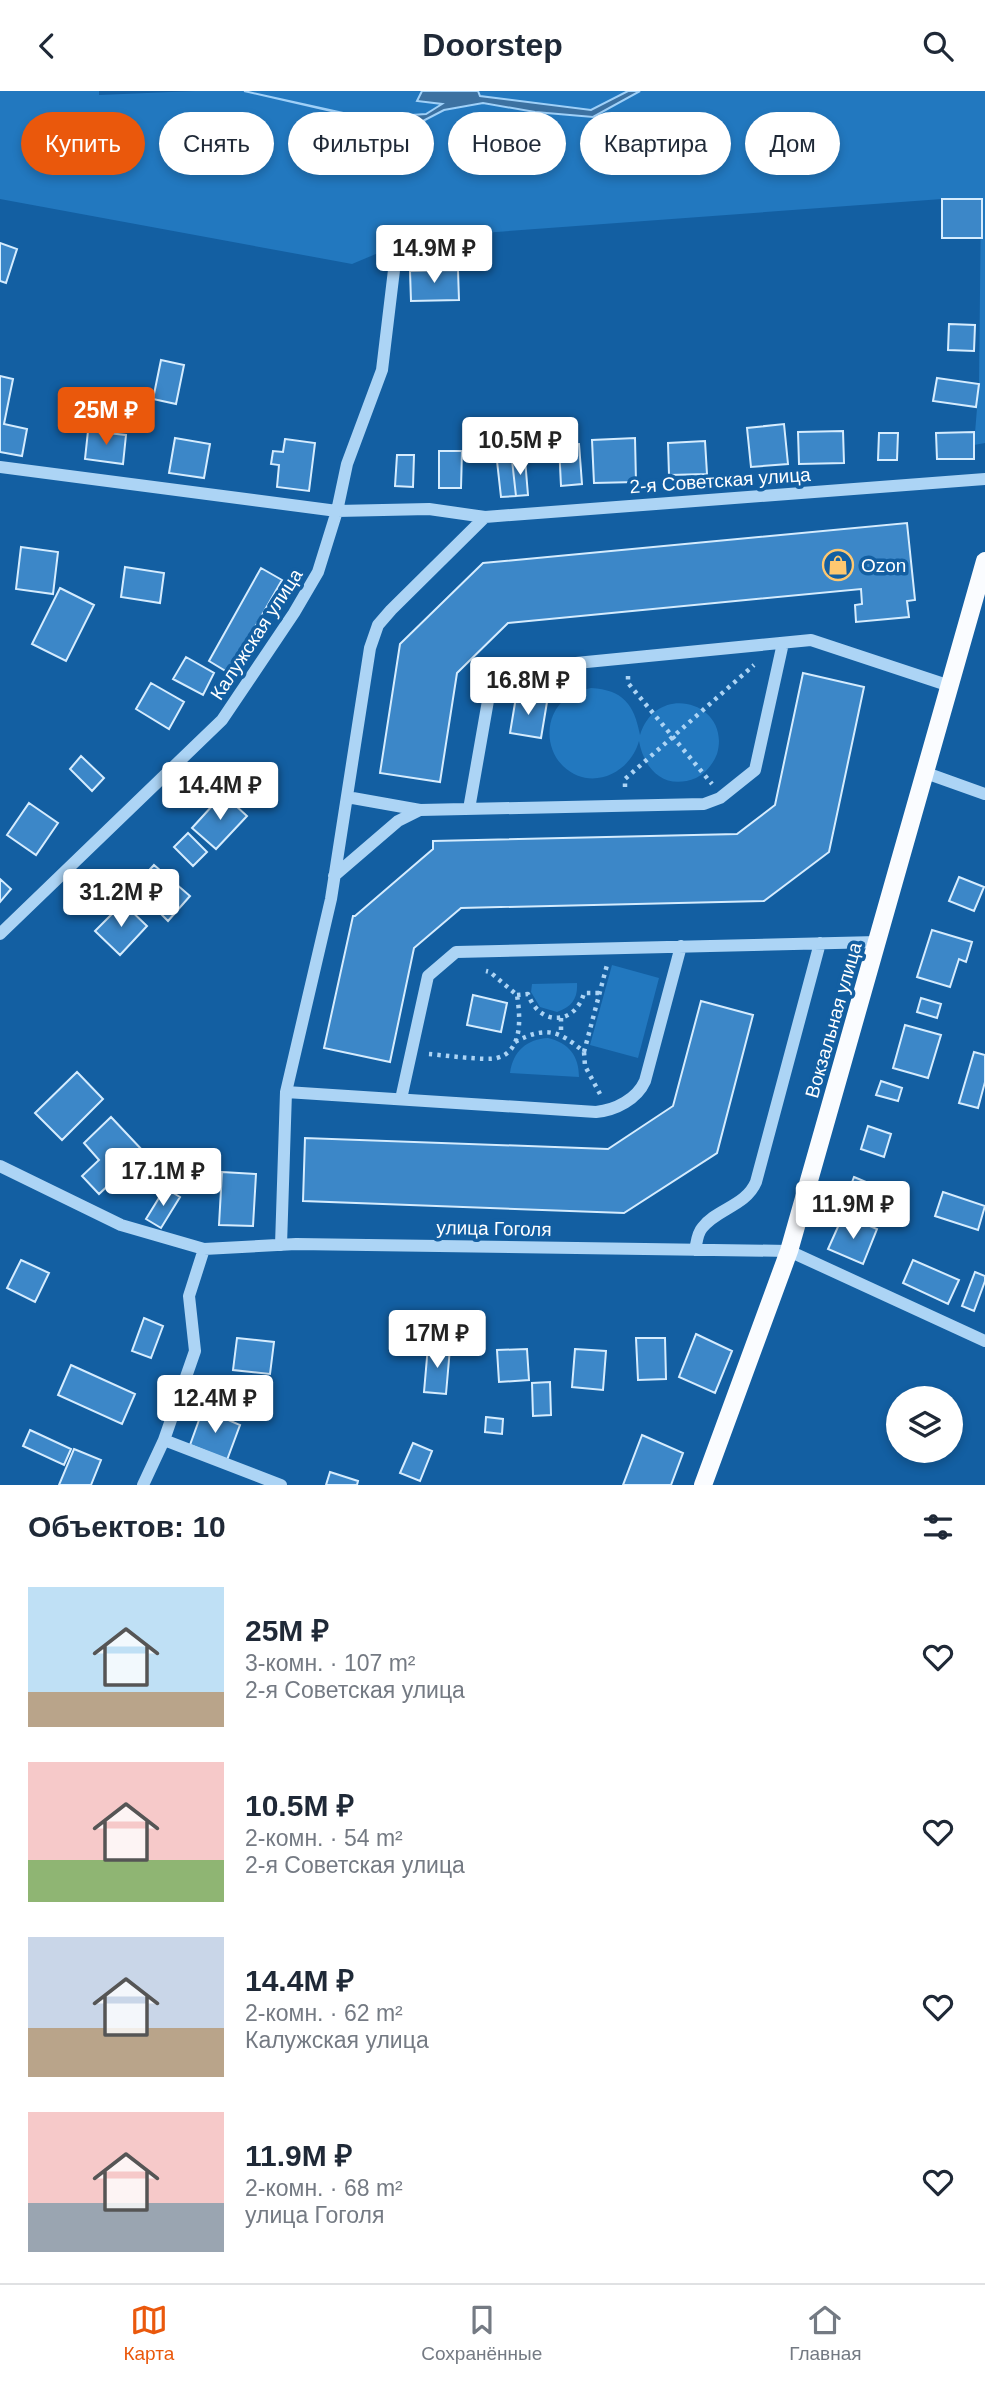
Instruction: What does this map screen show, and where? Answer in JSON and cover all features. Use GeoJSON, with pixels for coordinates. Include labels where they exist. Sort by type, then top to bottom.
{"type":"FeatureCollection","features":[{"type":"Feature","properties":{"kind":"main road","name":"Вокзальная улица"},"geometry":{"type":"LineString","coordinates":[[703,1485],[789,1251],[985,561]]}},
{"type":"Feature","properties":{"kind":"street","name":"Калужская улица"},"geometry":{"type":"LineString","coordinates":[[0,934],[222,720],[294,613],[318,572],[337,511],[347,464],[383,370],[394,270]]}},
{"type":"Feature","properties":{"kind":"street","name":"2-я Советская улица"},"geometry":{"type":"LineString","coordinates":[[0,467],[337,511],[429,509],[485,517],[985,479]]}},
{"type":"Feature","properties":{"kind":"street"},"geometry":{"type":"LineString","coordinates":[[281,1245],[286,1092],[334,876],[370,648],[378,625],[485,517]]}},
{"type":"Feature","properties":{"kind":"street"},"geometry":{"type":"LineString","coordinates":[[469,809],[489,695],[507,675],[523,667],[811,640],[950,686]]}},
{"type":"Feature","properties":{"kind":"street"},"geometry":{"type":"LineString","coordinates":[[347,797],[421,810],[704,804],[723,796],[755,771],[781,643]]}},
{"type":"Feature","properties":{"kind":"street"},"geometry":{"type":"LineString","coordinates":[[926,773],[985,795]]}},
{"type":"Feature","properties":{"kind":"street"},"geometry":{"type":"LineString","coordinates":[[334,876],[398,821],[421,810]]}},
{"type":"Feature","properties":{"kind":"street"},"geometry":{"type":"LineString","coordinates":[[401,1100],[428,976],[456,952],[877,942]]}},
{"type":"Feature","properties":{"kind":"street"},"geometry":{"type":"LineString","coordinates":[[695,1249],[703,1227],[744,1199],[756,1182],[820,943]]}},
{"type":"Feature","properties":{"kind":"street"},"geometry":{"type":"LineString","coordinates":[[286,1092],[608,1111],[642,1089],[681,946]]}},
{"type":"Feature","properties":{"kind":"street","name":"улица Гоголя"},"geometry":{"type":"LineString","coordinates":[[0,1166],[121,1226],[204,1249],[281,1245],[789,1251],[985,1341]]}},
{"type":"Feature","properties":{"kind":"street"},"geometry":{"type":"LineString","coordinates":[[143,1485],[164,1440],[195,1351],[189,1296],[204,1249]]}},
{"type":"Feature","properties":{"kind":"street"},"geometry":{"type":"LineString","coordinates":[[164,1440],[281,1485]]}},
{"type":"Feature","properties":{"kind":"path"},"geometry":{"type":"LineString","coordinates":[[626,805],[625,779],[781,643]]}},
{"type":"Feature","properties":{"kind":"path"},"geometry":{"type":"LineString","coordinates":[[626,658],[628,683],[723,796]]}},
{"type":"Feature","properties":{"kind":"path"},"geometry":{"type":"LineString","coordinates":[[608,1111],[585,1066],[584,1052],[611,947]]}},
{"type":"Feature","properties":{"kind":"path"},"geometry":{"type":"LineString","coordinates":[[411,1053],[497,1058],[508,1051],[515,1042],[521,1021],[517,995],[490,972],[477,971]]}},
{"type":"Feature","properties":{"kind":"path"},"geometry":{"type":"LineString","coordinates":[[517,995],[528,994],[541,1013],[561,1018],[577,1010],[584,993],[599,993]]}},
{"type":"Feature","properties":{"kind":"path"},"geometry":{"type":"LineString","coordinates":[[561,1018],[561,1035]]}},
{"type":"Feature","properties":{"kind":"path"},"geometry":{"type":"LineString","coordinates":[[515,1042],[533,1033],[551,1031],[568,1038],[584,1052]]}},
{"type":"Feature","properties":{"kind":"shaded area"},"geometry":{"type":"Polygon","coordinates":[[[0,91],[99,91],[99,95],[195,91],[985,91],[985,443],[974,445],[979,384],[981,199],[942,199],[414,238],[352,264],[0,199],[0,91]]]}},
{"type":"Feature","properties":{"kind":"shaded area"},"geometry":{"type":"Polygon","coordinates":[[[244,91],[339,112],[336,112],[244,91]]]}},
{"type":"Feature","properties":{"kind":"shaded area"},"geometry":{"type":"Polygon","coordinates":[[[422,91],[478,91],[480,96],[591,110],[628,91],[640,91],[602,112],[580,112],[580,116],[483,103],[444,110],[434,115],[434,112],[429,112],[442,104],[417,101],[422,91]]]}},
{"type":"Feature","properties":{"kind":"shaded area"},"geometry":{"type":"Polygon","coordinates":[[[591,688],[611,692],[625,701],[634,715],[640,735],[649,718],[661,708],[676,703],[691,705],[704,711],[714,722],[719,736],[717,754],[706,771],[696,778],[674,782],[657,775],[651,768],[639,741],[627,762],[608,776],[585,778],[574,774],[563,766],[553,750],[550,741],[551,722],[559,705],[566,698],[591,688]]]}},
{"type":"Feature","properties":{"kind":"shaded area"},"geometry":{"type":"Polygon","coordinates":[[[612,965],[659,978],[638,1058],[590,1045],[612,965]]]}},
{"type":"Feature","properties":{"kind":"shaded area"},"geometry":{"type":"Polygon","coordinates":[[[577,983],[573,1001],[557,1012],[540,1007],[531,992],[532,984],[577,983]]]}},
{"type":"Feature","properties":{"kind":"shaded area"},"geometry":{"type":"Polygon","coordinates":[[[548,1038],[562,1043],[571,1051],[577,1063],[579,1077],[510,1073],[514,1058],[522,1048],[534,1041],[548,1038]]]}},
{"type":"Feature","properties":{"kind":"building"},"geometry":{"type":"Polygon","coordinates":[[[942,199],[982,199],[982,238],[942,238],[942,199]]]}},
{"type":"Feature","properties":{"kind":"building"},"geometry":{"type":"Polygon","coordinates":[[[0,243],[17,249],[6,283],[0,281],[0,243]]]}},
{"type":"Feature","properties":{"kind":"building"},"geometry":{"type":"Polygon","coordinates":[[[458,270],[459,300],[411,301],[410,271],[458,270]]]}},
{"type":"Feature","properties":{"kind":"building"},"geometry":{"type":"Polygon","coordinates":[[[949,324],[975,325],[974,351],[948,350],[949,324]]]}},
{"type":"Feature","properties":{"kind":"building"},"geometry":{"type":"Polygon","coordinates":[[[161,360],[184,365],[176,404],[153,399],[161,360]]]}},
{"type":"Feature","properties":{"kind":"building"},"geometry":{"type":"Polygon","coordinates":[[[0,376],[13,379],[4,424],[27,429],[22,456],[0,452],[0,376]]]}},
{"type":"Feature","properties":{"kind":"building"},"geometry":{"type":"Polygon","coordinates":[[[937,378],[979,384],[976,407],[933,401],[937,378]]]}},
{"type":"Feature","properties":{"kind":"building"},"geometry":{"type":"Polygon","coordinates":[[[784,424],[788,464],[751,467],[747,428],[784,424]]]}},
{"type":"Feature","properties":{"kind":"building"},"geometry":{"type":"Polygon","coordinates":[[[88,431],[126,435],[123,464],[85,459],[88,431]]]}},
{"type":"Feature","properties":{"kind":"building"},"geometry":{"type":"Polygon","coordinates":[[[843,431],[844,463],[799,464],[798,432],[843,431]]]}},
{"type":"Feature","properties":{"kind":"building"},"geometry":{"type":"Polygon","coordinates":[[[974,432],[974,459],[937,459],[936,433],[974,432]]]}},
{"type":"Feature","properties":{"kind":"building"},"geometry":{"type":"Polygon","coordinates":[[[879,433],[898,433],[897,460],[878,460],[879,433]]]}},
{"type":"Feature","properties":{"kind":"building"},"geometry":{"type":"Polygon","coordinates":[[[175,438],[210,444],[204,478],[169,473],[175,438]]]}},
{"type":"Feature","properties":{"kind":"building"},"geometry":{"type":"Polygon","coordinates":[[[635,438],[636,482],[594,483],[592,440],[635,438]]]}},
{"type":"Feature","properties":{"kind":"building"},"geometry":{"type":"Polygon","coordinates":[[[285,439],[315,443],[309,491],[277,487],[279,465],[271,464],[273,451],[283,452],[285,439]]]}},
{"type":"Feature","properties":{"kind":"building"},"geometry":{"type":"Polygon","coordinates":[[[705,441],[707,474],[669,475],[668,443],[705,441]]]}},
{"type":"Feature","properties":{"kind":"building"},"geometry":{"type":"Polygon","coordinates":[[[579,444],[582,484],[561,486],[559,445],[579,444]]]}},
{"type":"Feature","properties":{"kind":"building"},"geometry":{"type":"Polygon","coordinates":[[[439,451],[462,451],[461,488],[439,488],[439,451]]]}},
{"type":"Feature","properties":{"kind":"building"},"geometry":{"type":"Polygon","coordinates":[[[397,455],[414,455],[413,487],[395,486],[397,455]]]}},
{"type":"Feature","properties":{"kind":"building"},"geometry":{"type":"Polygon","coordinates":[[[525,459],[528,495],[516,496],[512,460],[525,459]]]}},
{"type":"Feature","properties":{"kind":"building"},"geometry":{"type":"Polygon","coordinates":[[[512,460],[516,496],[501,497],[497,461],[512,460]]]}},
{"type":"Feature","properties":{"kind":"building"},"geometry":{"type":"Polygon","coordinates":[[[907,523],[915,600],[907,601],[909,617],[856,622],[855,605],[862,604],[861,589],[508,623],[457,673],[440,782],[380,773],[400,644],[483,563],[907,523]]]}},
{"type":"Feature","properties":{"kind":"building"},"geometry":{"type":"Polygon","coordinates":[[[21,547],[58,552],[53,594],[16,589],[21,547]]]}},
{"type":"Feature","properties":{"kind":"building"},"geometry":{"type":"Polygon","coordinates":[[[125,567],[164,573],[160,603],[121,597],[125,567]]]}},
{"type":"Feature","properties":{"kind":"building"},"geometry":{"type":"Polygon","coordinates":[[[261,568],[282,580],[229,673],[209,661],[261,568]]]}},
{"type":"Feature","properties":{"kind":"building"},"geometry":{"type":"Polygon","coordinates":[[[60,588],[94,605],[66,661],[32,644],[60,588]]]}},
{"type":"Feature","properties":{"kind":"building"},"geometry":{"type":"Polygon","coordinates":[[[186,657],[214,673],[203,695],[173,679],[186,657]]]}},
{"type":"Feature","properties":{"kind":"building"},"geometry":{"type":"Polygon","coordinates":[[[803,673],[864,687],[829,852],[764,901],[461,908],[414,948],[390,1062],[324,1048],[353,916],[433,849],[433,841],[737,834],[775,805],[803,673]]]}},
{"type":"Feature","properties":{"kind":"building"},"geometry":{"type":"Polygon","coordinates":[[[151,683],[184,702],[169,729],[136,709],[151,683]]]}},
{"type":"Feature","properties":{"kind":"building"},"geometry":{"type":"Polygon","coordinates":[[[516,697],[547,702],[541,738],[510,733],[516,697]]]}},
{"type":"Feature","properties":{"kind":"building"},"geometry":{"type":"Polygon","coordinates":[[[81,756],[104,778],[92,791],[70,769],[81,756]]]}},
{"type":"Feature","properties":{"kind":"building"},"geometry":{"type":"Polygon","coordinates":[[[223,794],[247,816],[216,849],[192,828],[223,794]]]}},
{"type":"Feature","properties":{"kind":"building"},"geometry":{"type":"Polygon","coordinates":[[[29,803],[58,823],[36,855],[7,835],[29,803]]]}},
{"type":"Feature","properties":{"kind":"building"},"geometry":{"type":"Polygon","coordinates":[[[188,833],[207,852],[193,866],[174,847],[188,833]]]}},
{"type":"Feature","properties":{"kind":"building"},"geometry":{"type":"Polygon","coordinates":[[[154,865],[190,896],[168,921],[159,912],[167,903],[140,880],[154,865]]]}},
{"type":"Feature","properties":{"kind":"building"},"geometry":{"type":"Polygon","coordinates":[[[959,877],[984,887],[974,911],[949,901],[959,877]]]}},
{"type":"Feature","properties":{"kind":"building"},"geometry":{"type":"Polygon","coordinates":[[[0,879],[11,889],[0,902],[0,879]]]}},
{"type":"Feature","properties":{"kind":"building"},"geometry":{"type":"Polygon","coordinates":[[[123,903],[147,926],[120,955],[95,931],[123,903]]]}},
{"type":"Feature","properties":{"kind":"building"},"geometry":{"type":"Polygon","coordinates":[[[932,930],[972,942],[966,962],[959,959],[950,987],[917,977],[932,930]]]}},
{"type":"Feature","properties":{"kind":"building"},"geometry":{"type":"Polygon","coordinates":[[[473,995],[507,1003],[501,1032],[467,1025],[473,995]]]}},
{"type":"Feature","properties":{"kind":"building"},"geometry":{"type":"Polygon","coordinates":[[[921,998],[941,1004],[937,1018],[917,1012],[921,998]]]}},
{"type":"Feature","properties":{"kind":"building"},"geometry":{"type":"Polygon","coordinates":[[[701,1001],[753,1015],[717,1153],[624,1213],[303,1201],[305,1138],[608,1149],[673,1106],[701,1001]]]}},
{"type":"Feature","properties":{"kind":"building"},"geometry":{"type":"Polygon","coordinates":[[[905,1025],[941,1035],[928,1078],[893,1068],[905,1025]]]}},
{"type":"Feature","properties":{"kind":"building"},"geometry":{"type":"Polygon","coordinates":[[[974,1052],[985,1055],[985,1082],[978,1108],[959,1103],[974,1052]]]}},
{"type":"Feature","properties":{"kind":"building"},"geometry":{"type":"Polygon","coordinates":[[[77,1072],[103,1099],[62,1140],[35,1113],[77,1072]]]}},
{"type":"Feature","properties":{"kind":"building"},"geometry":{"type":"Polygon","coordinates":[[[881,1081],[902,1088],[898,1101],[876,1095],[881,1081]]]}},
{"type":"Feature","properties":{"kind":"building"},"geometry":{"type":"Polygon","coordinates":[[[111,1117],[144,1152],[99,1194],[82,1176],[99,1160],[84,1143],[111,1117]]]}},
{"type":"Feature","properties":{"kind":"building"},"geometry":{"type":"Polygon","coordinates":[[[868,1126],[891,1134],[884,1157],[861,1149],[868,1126]]]}},
{"type":"Feature","properties":{"kind":"building"},"geometry":{"type":"Polygon","coordinates":[[[222,1172],[256,1174],[253,1226],[219,1225],[222,1172]]]}},
{"type":"Feature","properties":{"kind":"building"},"geometry":{"type":"Polygon","coordinates":[[[854,1177],[890,1192],[881,1212],[846,1198],[854,1177]]]}},
{"type":"Feature","properties":{"kind":"building"},"geometry":{"type":"Polygon","coordinates":[[[165,1188],[180,1197],[161,1228],[146,1219],[165,1188]]]}},
{"type":"Feature","properties":{"kind":"building"},"geometry":{"type":"Polygon","coordinates":[[[943,1192],[985,1206],[978,1230],[935,1216],[943,1192]]]}},
{"type":"Feature","properties":{"kind":"building"},"geometry":{"type":"Polygon","coordinates":[[[841,1220],[856,1226],[858,1221],[877,1229],[863,1264],[828,1249],[841,1220]]]}},
{"type":"Feature","properties":{"kind":"building"},"geometry":{"type":"Polygon","coordinates":[[[21,1260],[49,1273],[35,1302],[7,1288],[21,1260]]]}},
{"type":"Feature","properties":{"kind":"building"},"geometry":{"type":"Polygon","coordinates":[[[913,1260],[959,1280],[948,1304],[903,1283],[913,1260]]]}},
{"type":"Feature","properties":{"kind":"building"},"geometry":{"type":"Polygon","coordinates":[[[975,1272],[985,1276],[985,1281],[974,1311],[962,1306],[975,1272]]]}},
{"type":"Feature","properties":{"kind":"building"},"geometry":{"type":"Polygon","coordinates":[[[144,1318],[163,1326],[151,1358],[132,1351],[144,1318]]]}},
{"type":"Feature","properties":{"kind":"building"},"geometry":{"type":"Polygon","coordinates":[[[696,1334],[732,1351],[715,1393],[679,1377],[696,1334]]]}},
{"type":"Feature","properties":{"kind":"building"},"geometry":{"type":"Polygon","coordinates":[[[237,1338],[274,1342],[270,1374],[233,1370],[237,1338]]]}},
{"type":"Feature","properties":{"kind":"building"},"geometry":{"type":"Polygon","coordinates":[[[636,1338],[665,1338],[666,1379],[638,1380],[636,1338]]]}},
{"type":"Feature","properties":{"kind":"building"},"geometry":{"type":"Polygon","coordinates":[[[428,1346],[450,1348],[446,1394],[424,1392],[428,1346]]]}},
{"type":"Feature","properties":{"kind":"building"},"geometry":{"type":"Polygon","coordinates":[[[527,1349],[529,1380],[499,1382],[497,1350],[527,1349]]]}},
{"type":"Feature","properties":{"kind":"building"},"geometry":{"type":"Polygon","coordinates":[[[575,1349],[606,1351],[603,1390],[572,1387],[575,1349]]]}},
{"type":"Feature","properties":{"kind":"building"},"geometry":{"type":"Polygon","coordinates":[[[71,1365],[135,1394],[122,1424],[58,1395],[71,1365]]]}},
{"type":"Feature","properties":{"kind":"building"},"geometry":{"type":"Polygon","coordinates":[[[550,1382],[551,1415],[533,1416],[532,1383],[550,1382]]]}},
{"type":"Feature","properties":{"kind":"building"},"geometry":{"type":"Polygon","coordinates":[[[203,1409],[240,1425],[227,1460],[190,1445],[203,1409]]]}},
{"type":"Feature","properties":{"kind":"building"},"geometry":{"type":"Polygon","coordinates":[[[486,1417],[503,1419],[502,1434],[485,1432],[486,1417]]]}},
{"type":"Feature","properties":{"kind":"building"},"geometry":{"type":"Polygon","coordinates":[[[30,1430],[71,1449],[64,1465],[23,1446],[30,1430]]]}},
{"type":"Feature","properties":{"kind":"building"},"geometry":{"type":"Polygon","coordinates":[[[642,1435],[683,1453],[671,1485],[623,1485],[642,1435]]]}},
{"type":"Feature","properties":{"kind":"building"},"geometry":{"type":"Polygon","coordinates":[[[413,1443],[432,1451],[420,1481],[400,1473],[413,1443]]]}},
{"type":"Feature","properties":{"kind":"building"},"geometry":{"type":"Polygon","coordinates":[[[74,1449],[101,1460],[91,1485],[59,1485],[74,1449]]]}},
{"type":"Feature","properties":{"kind":"building"},"geometry":{"type":"Polygon","coordinates":[[[330,1472],[358,1481],[357,1485],[326,1485],[330,1472]]]}},
{"type":"Feature","properties":{"kind":"place","name":"Ozon"},"geometry":{"type":"Point","coordinates":[838,565]}}]}
